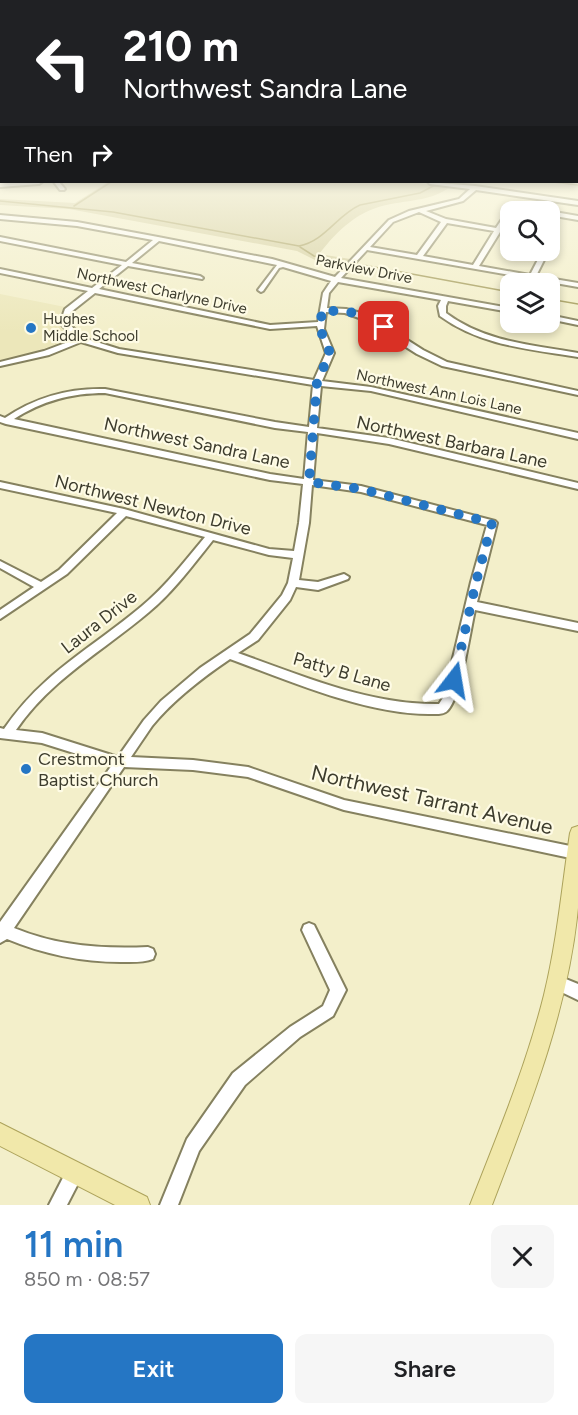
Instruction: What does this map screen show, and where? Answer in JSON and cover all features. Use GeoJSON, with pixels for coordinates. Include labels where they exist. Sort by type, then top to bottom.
{"type":"FeatureCollection","features":[{"type":"Feature","properties":{"kind":"main road"},"geometry":{"type":"LineString","coordinates":[[481,1205],[539,1049],[556,982],[569,910],[578,833]]}},
{"type":"Feature","properties":{"kind":"main road"},"geometry":{"type":"LineString","coordinates":[[0,1134],[139,1205]]}},
{"type":"Feature","properties":{"kind":"street","name":"Parkview Drive"},"geometry":{"type":"LineString","coordinates":[[47,220],[158,239],[283,264],[337,279],[500,308]]}},
{"type":"Feature","properties":{"kind":"street"},"geometry":{"type":"LineString","coordinates":[[148,954],[110,957],[32,944],[1,932],[119,762],[165,704],[228,654],[254,637],[286,597],[293,583],[299,555],[315,431],[317,382],[330,353],[320,324],[322,310],[328,289],[364,248],[393,220]]}},
{"type":"Feature","properties":{"kind":"street"},"geometry":{"type":"LineString","coordinates":[[418,258],[445,221],[498,230]]}},
{"type":"Feature","properties":{"kind":"street"},"geometry":{"type":"LineString","coordinates":[[474,268],[500,227]]}},
{"type":"Feature","properties":{"kind":"street"},"geometry":{"type":"LineString","coordinates":[[0,239],[200,278]]}},
{"type":"Feature","properties":{"kind":"street"},"geometry":{"type":"LineString","coordinates":[[81,340],[64,323],[65,317],[76,304],[158,239]]}},
{"type":"Feature","properties":{"kind":"street"},"geometry":{"type":"LineString","coordinates":[[364,248],[503,273]]}},
{"type":"Feature","properties":{"kind":"street"},"geometry":{"type":"LineString","coordinates":[[261,290],[277,267],[283,264]]}},
{"type":"Feature","properties":{"kind":"street","name":"Northwest Charlyne Drive"},"geometry":{"type":"LineString","coordinates":[[0,271],[270,327],[320,324]]}},
{"type":"Feature","properties":{"kind":"street"},"geometry":{"type":"LineString","coordinates":[[560,282],[578,285]]}},
{"type":"Feature","properties":{"kind":"street"},"geometry":{"type":"LineString","coordinates":[[446,298],[442,306],[443,314],[463,329],[484,336],[578,356]]}},
{"type":"Feature","properties":{"kind":"street"},"geometry":{"type":"LineString","coordinates":[[322,310],[365,316],[420,352],[445,364],[578,393]]}},
{"type":"Feature","properties":{"kind":"street"},"geometry":{"type":"LineString","coordinates":[[560,320],[578,323]]}},
{"type":"Feature","properties":{"kind":"street"},"geometry":{"type":"LineString","coordinates":[[0,364],[81,340]]}},
{"type":"Feature","properties":{"kind":"street","name":"Northwest Ann Lois Lane"},"geometry":{"type":"LineString","coordinates":[[81,340],[118,351],[371,389],[578,436]]}},
{"type":"Feature","properties":{"kind":"street","name":"Northwest Barbara Lane"},"geometry":{"type":"LineString","coordinates":[[3,420],[45,399],[88,390],[134,396],[315,431],[389,441],[578,486]]}},
{"type":"Feature","properties":{"kind":"street","name":"Northwest Sandra Lane"},"geometry":{"type":"LineString","coordinates":[[3,420],[270,477],[361,489],[492,523],[471,605]]}},
{"type":"Feature","properties":{"kind":"street","name":"Northwest Newton Drive"},"geometry":{"type":"LineString","coordinates":[[0,485],[124,512],[269,552],[299,555]]}},
{"type":"Feature","properties":{"kind":"street"},"geometry":{"type":"LineString","coordinates":[[0,615],[42,588],[91,547],[124,512]]}},
{"type":"Feature","properties":{"kind":"street","name":"Laura Drive"},"geometry":{"type":"LineString","coordinates":[[4,733],[49,682],[145,609],[211,536]]}},
{"type":"Feature","properties":{"kind":"street"},"geometry":{"type":"LineString","coordinates":[[0,564],[42,588]]}},
{"type":"Feature","properties":{"kind":"street"},"geometry":{"type":"LineString","coordinates":[[293,583],[318,586],[344,577]]}},
{"type":"Feature","properties":{"kind":"street"},"geometry":{"type":"LineString","coordinates":[[471,605],[578,627]]}},
{"type":"Feature","properties":{"kind":"street","name":"Patty B Lane"},"geometry":{"type":"LineString","coordinates":[[228,654],[297,678],[404,708],[421,711],[442,709],[447,704],[471,605]]}},
{"type":"Feature","properties":{"kind":"street","name":"Northwest Tarrant Avenue"},"geometry":{"type":"LineString","coordinates":[[4,733],[52,741],[119,762],[193,765],[248,772],[344,805],[575,853]]}},
{"type":"Feature","properties":{"kind":"street"},"geometry":{"type":"LineString","coordinates":[[169,1205],[193,1145],[239,1079],[295,1032],[328,1011],[338,990],[309,930]]}},
{"type":"Feature","properties":{"kind":"street"},"geometry":{"type":"LineString","coordinates":[[556,982],[578,992]]}},
{"type":"Feature","properties":{"kind":"street"},"geometry":{"type":"LineString","coordinates":[[59,1203],[75,1172]]}},
{"type":"Feature","properties":{"kind":"shaded area"},"geometry":{"type":"Polygon","coordinates":[[[130,220],[353,220],[334,236],[319,254],[350,259],[345,265],[315,260],[297,251],[130,220]]]}},
{"type":"Feature","properties":{"kind":"shaded area","name":"Hughes Middle School"},"geometry":{"type":"Polygon","coordinates":[[[0,294],[65,307],[58,316],[59,324],[72,340],[0,362],[0,294]]]}},
{"type":"Feature","properties":{"kind":"waterway"},"geometry":{"type":"LineString","coordinates":[[158,220],[299,246],[316,239],[338,220]]}},
{"type":"Feature","properties":{"kind":"waterway"},"geometry":{"type":"LineString","coordinates":[[300,247],[314,256],[500,290]]}},
{"type":"Feature","properties":{"kind":"waterway"},"geometry":{"type":"LineString","coordinates":[[560,301],[578,304]]}},
{"type":"Feature","properties":{"kind":"place","name":"Hughes Middle School"},"geometry":{"type":"Point","coordinates":[31,328]}},
{"type":"Feature","properties":{"kind":"place","name":"Crestmont Baptist Church"},"geometry":{"type":"Point","coordinates":[26,769]}},
{"type":"Feature","properties":{"kind":"route"},"geometry":{"type":"LineString","coordinates":[[384,327],[356,313],[322,310],[320,329],[330,353],[317,382],[315,431],[309,482],[361,489],[492,523],[454,680]]}}]}
